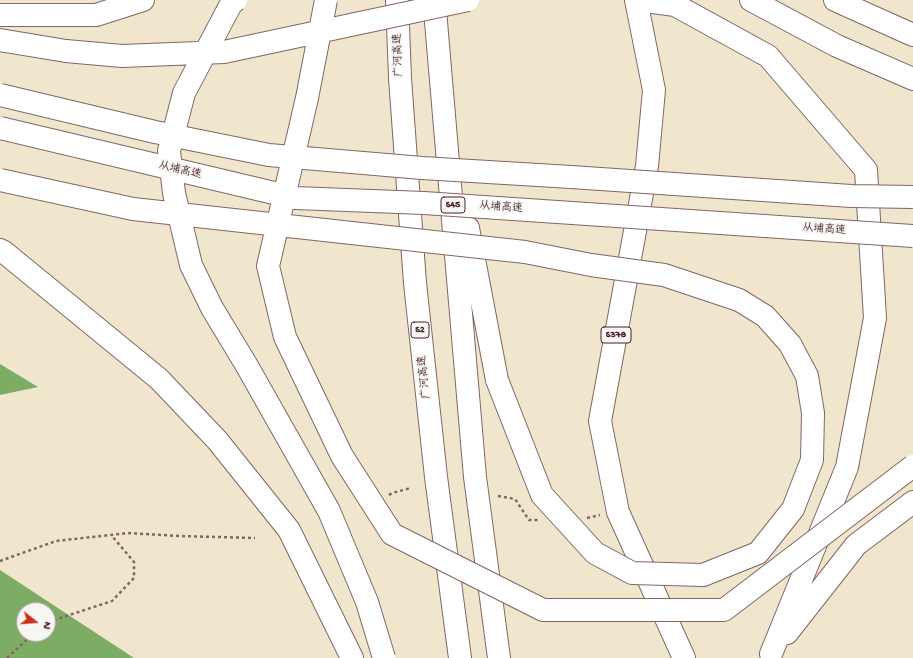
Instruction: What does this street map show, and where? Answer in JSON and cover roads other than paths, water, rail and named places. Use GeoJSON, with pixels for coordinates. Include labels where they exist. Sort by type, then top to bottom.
{"type":"FeatureCollection","features":[{"type":"Feature","properties":{"kind":"main road"},"geometry":{"type":"LineString","coordinates":[[0,15],[96,15],[143,0]]}},
{"type":"Feature","properties":{"kind":"main road"},"geometry":{"type":"LineString","coordinates":[[236,0],[231,4],[184,93],[169,150],[174,193],[191,265],[212,308],[247,366],[329,511],[367,602],[384,658]]}},
{"type":"Feature","properties":{"kind":"main road"},"geometry":{"type":"LineString","coordinates":[[326,0],[306,98],[268,266],[285,338],[342,456],[392,534],[544,610],[724,610],[913,466]]}},
{"type":"Feature","properties":{"kind":"main road","name":"广河高速"},"geometry":{"type":"LineString","coordinates":[[397,0],[400,78],[416,283],[436,477],[460,658]]}},
{"type":"Feature","properties":{"kind":"main road"},"geometry":{"type":"LineString","coordinates":[[435,0],[475,477],[498,658]]}},
{"type":"Feature","properties":{"kind":"main road"},"geometry":{"type":"LineString","coordinates":[[0,40],[66,51],[122,56],[224,52],[468,0]]}},
{"type":"Feature","properties":{"kind":"main road"},"geometry":{"type":"LineString","coordinates":[[637,0],[675,5],[768,56],[866,170],[875,318],[847,467],[770,656]]}},
{"type":"Feature","properties":{"kind":"main road","name":"S378"},"geometry":{"type":"LineString","coordinates":[[637,0],[654,90],[647,166],[600,421],[618,512],[684,658]]}},
{"type":"Feature","properties":{"kind":"main road"},"geometry":{"type":"LineString","coordinates":[[751,0],[837,46],[913,80]]}},
{"type":"Feature","properties":{"kind":"main road"},"geometry":{"type":"LineString","coordinates":[[836,1],[913,35]]}},
{"type":"Feature","properties":{"kind":"main road"},"geometry":{"type":"LineString","coordinates":[[0,95],[154,132],[269,155],[422,168],[843,196],[913,197]]}},
{"type":"Feature","properties":{"kind":"main road"},"geometry":{"type":"LineString","coordinates":[[0,180],[133,209],[312,229],[335,231],[462,245],[470,246],[478,247],[526,252],[591,265],[664,275],[739,300],[765,316],[790,344],[806,376],[813,413],[812,460],[793,508],[758,553],[703,575],[632,573],[595,553],[542,496],[498,380],[472,250],[471,242],[459,181],[442,97]]}},
{"type":"Feature","properties":{"kind":"main road","name":"从埔高速"},"geometry":{"type":"LineString","coordinates":[[0,128],[295,198],[424,203],[913,236]]}},
{"type":"Feature","properties":{"kind":"main road"},"geometry":{"type":"LineString","coordinates":[[0,250],[159,379],[217,440],[289,530],[352,658]]}},
{"type":"Feature","properties":{"kind":"main road"},"geometry":{"type":"LineString","coordinates":[[770,656],[856,545],[913,502]]}}]}
